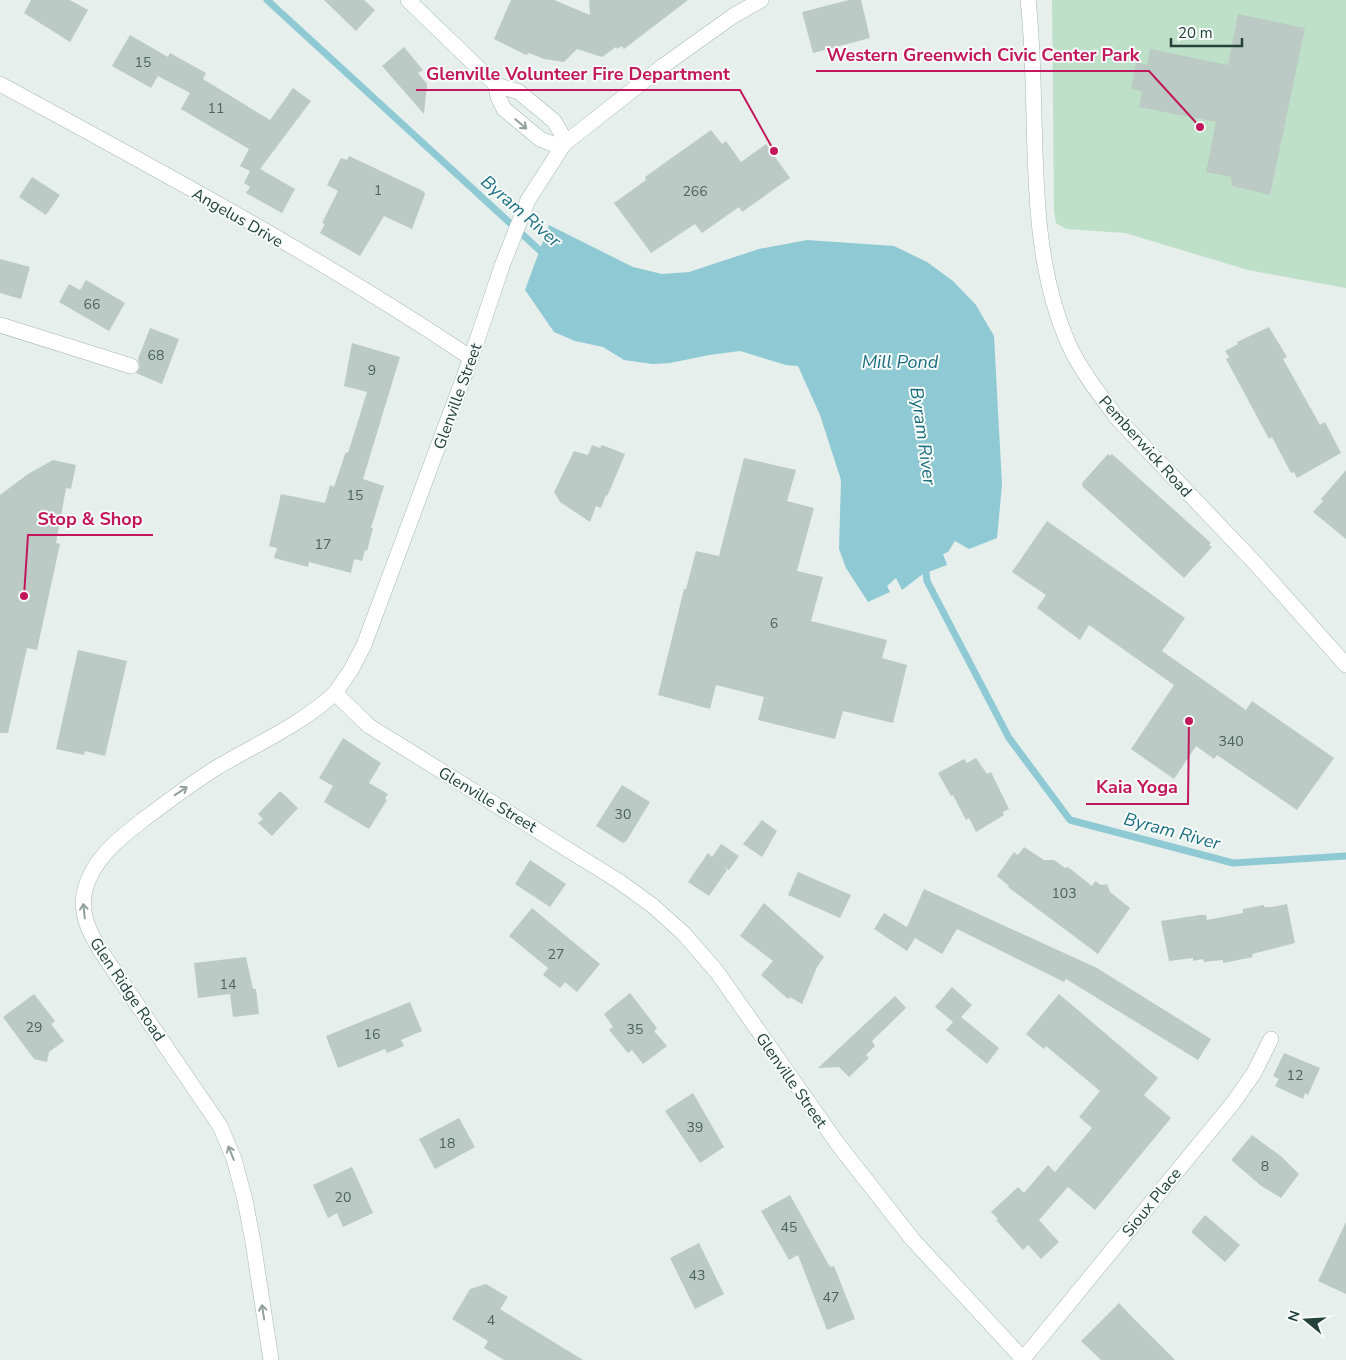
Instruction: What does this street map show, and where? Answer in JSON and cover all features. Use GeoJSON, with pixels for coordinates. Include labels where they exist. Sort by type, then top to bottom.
{"type":"FeatureCollection","features":[{"type":"Feature","properties":{"kind":"street"},"geometry":{"type":"LineString","coordinates":[[408,0],[496,85],[519,92],[554,122],[561,133],[564,144],[553,144],[540,139],[504,109],[498,98],[496,85]]}},
{"type":"Feature","properties":{"kind":"street","name":"Glenville Street"},"geometry":{"type":"LineString","coordinates":[[761,0],[733,16],[600,113],[564,144],[528,200],[502,266],[471,358],[364,645],[351,670],[334,693],[369,726],[591,863],[653,906],[684,934],[717,972],[844,1152],[912,1240],[1024,1359]]}},
{"type":"Feature","properties":{"kind":"street","name":"Pemberwick Road"},"geometry":{"type":"LineString","coordinates":[[1028,0],[1040,237],[1048,283],[1070,347],[1097,392],[1117,418],[1255,563],[1346,665]]}},
{"type":"Feature","properties":{"kind":"street","name":"Angelus Drive"},"geometry":{"type":"LineString","coordinates":[[0,84],[128,154],[401,311],[471,358]]}},
{"type":"Feature","properties":{"kind":"street"},"geometry":{"type":"LineString","coordinates":[[0,325],[131,366]]}},
{"type":"Feature","properties":{"kind":"street","name":"Glen Ridge Road"},"geometry":{"type":"LineString","coordinates":[[271,1360],[245,1200],[230,1151],[220,1126],[100,950],[86,925],[83,903],[84,890],[92,868],[116,841],[169,799],[216,768],[302,719],[334,693]]}},
{"type":"Feature","properties":{"kind":"street","name":"Sioux Place"},"geometry":{"type":"LineString","coordinates":[[1024,1359],[1233,1103],[1254,1073],[1271,1039]]}},
{"type":"Feature","properties":{"kind":"green space"},"geometry":{"type":"Polygon","coordinates":[[[1052,0],[1346,0],[1346,288],[1248,270],[1125,233],[1066,229],[1056,223],[1054,211],[1052,0]]]}},
{"type":"Feature","properties":{"kind":"water","name":"Mill Pond"},"geometry":{"type":"Polygon","coordinates":[[[549,225],[633,267],[662,274],[689,272],[759,249],[807,240],[894,246],[927,262],[953,281],[976,305],[994,336],[1002,485],[997,538],[969,549],[955,541],[948,552],[943,554],[947,565],[923,574],[902,590],[896,578],[887,586],[890,592],[868,602],[846,568],[839,549],[841,480],[820,415],[798,366],[786,365],[740,351],[670,363],[652,364],[624,360],[603,347],[575,341],[554,332],[525,290],[549,225]]]}},
{"type":"Feature","properties":{"kind":"building"},"geometry":{"type":"Polygon","coordinates":[[[31,0],[70,0],[88,10],[70,42],[24,13],[31,0]]]}},
{"type":"Feature","properties":{"kind":"building"},"geometry":{"type":"Polygon","coordinates":[[[324,0],[364,0],[375,10],[356,31],[324,0]]]}},
{"type":"Feature","properties":{"kind":"building"},"geometry":{"type":"Polygon","coordinates":[[[511,0],[554,0],[590,15],[589,0],[688,0],[624,49],[622,46],[617,49],[616,47],[602,57],[577,49],[564,62],[544,59],[529,53],[526,55],[494,39],[511,0]]]}},
{"type":"Feature","properties":{"kind":"building"},"geometry":{"type":"Polygon","coordinates":[[[849,0],[861,0],[870,38],[813,53],[802,12],[849,0]]]}},
{"type":"Feature","properties":{"kind":"building"},"geometry":{"type":"Polygon","coordinates":[[[1238,14],[1305,28],[1270,195],[1232,186],[1231,177],[1206,172],[1216,122],[1139,107],[1142,91],[1131,89],[1136,62],[1147,65],[1150,49],[1228,65],[1238,14]]]}},
{"type":"Feature","properties":{"kind":"building"},"geometry":{"type":"Polygon","coordinates":[[[130,35],[168,57],[170,53],[206,73],[203,79],[270,120],[293,88],[311,101],[260,169],[295,189],[282,213],[246,193],[250,187],[244,183],[250,171],[240,166],[249,149],[181,109],[190,93],[158,76],[151,88],[112,66],[130,35]]]}},
{"type":"Feature","properties":{"kind":"building"},"geometry":{"type":"Polygon","coordinates":[[[404,47],[423,70],[418,73],[427,84],[424,114],[382,66],[404,47]]]}},
{"type":"Feature","properties":{"kind":"building"},"geometry":{"type":"Polygon","coordinates":[[[711,130],[722,144],[726,141],[741,162],[766,144],[790,178],[742,212],[739,207],[702,233],[695,224],[651,253],[614,203],[646,180],[645,177],[711,130]]]}},
{"type":"Feature","properties":{"kind":"building"},"geometry":{"type":"Polygon","coordinates":[[[349,156],[423,191],[425,194],[412,229],[384,216],[360,256],[320,233],[325,224],[322,223],[338,191],[327,185],[341,158],[347,160],[349,156]]]}},
{"type":"Feature","properties":{"kind":"building"},"geometry":{"type":"Polygon","coordinates":[[[32,177],[60,195],[46,215],[19,197],[32,177]]]}},
{"type":"Feature","properties":{"kind":"building"},"geometry":{"type":"Polygon","coordinates":[[[0,259],[30,267],[21,299],[0,293],[0,259]]]}},
{"type":"Feature","properties":{"kind":"building"},"geometry":{"type":"Polygon","coordinates":[[[86,280],[125,303],[109,331],[59,302],[69,284],[80,290],[86,280]]]}},
{"type":"Feature","properties":{"kind":"building"},"geometry":{"type":"Polygon","coordinates":[[[1269,327],[1287,357],[1283,359],[1320,425],[1325,422],[1341,453],[1297,478],[1294,472],[1291,473],[1272,437],[1269,439],[1226,359],[1229,357],[1225,351],[1238,344],[1237,342],[1269,327]]]}},
{"type":"Feature","properties":{"kind":"building"},"geometry":{"type":"Polygon","coordinates":[[[150,328],[179,339],[162,384],[136,373],[140,368],[138,359],[150,328]]]}},
{"type":"Feature","properties":{"kind":"building"},"geometry":{"type":"Polygon","coordinates":[[[352,343],[400,357],[363,479],[384,486],[371,528],[373,528],[367,551],[365,550],[362,561],[354,559],[351,573],[309,562],[308,567],[274,558],[277,548],[269,546],[281,494],[325,503],[330,485],[334,487],[346,452],[348,453],[367,392],[344,386],[352,343]]]}},
{"type":"Feature","properties":{"kind":"building"},"geometry":{"type":"Polygon","coordinates":[[[592,445],[600,448],[602,445],[625,454],[601,508],[596,506],[590,522],[560,502],[554,492],[574,451],[588,455],[592,445]]]}},
{"type":"Feature","properties":{"kind":"building"},"geometry":{"type":"Polygon","coordinates":[[[1108,454],[1110,456],[1112,454],[1211,543],[1209,545],[1212,547],[1184,578],[1083,487],[1082,483],[1108,454]]]}},
{"type":"Feature","properties":{"kind":"building"},"geometry":{"type":"Polygon","coordinates":[[[744,458],[796,470],[787,501],[814,508],[797,571],[823,577],[811,621],[887,640],[882,658],[907,665],[893,723],[843,711],[835,739],[758,720],[764,697],[716,685],[710,709],[658,695],[684,589],[686,589],[696,551],[719,556],[744,458]]]}},
{"type":"Feature","properties":{"kind":"building"},"geometry":{"type":"Polygon","coordinates":[[[53,460],[76,465],[71,489],[66,488],[56,543],[60,544],[37,650],[27,648],[8,733],[0,733],[0,495],[28,474],[53,460]]]}},
{"type":"Feature","properties":{"kind":"building"},"geometry":{"type":"Polygon","coordinates":[[[1346,470],[1346,539],[1313,512],[1323,501],[1321,499],[1346,470]]]}},
{"type":"Feature","properties":{"kind":"building"},"geometry":{"type":"Polygon","coordinates":[[[1047,521],[1185,618],[1162,651],[1246,710],[1252,701],[1334,758],[1297,810],[1217,755],[1214,759],[1196,746],[1174,779],[1131,749],[1174,685],[1089,625],[1080,640],[1037,608],[1046,595],[1012,572],[1047,521]]]}},
{"type":"Feature","properties":{"kind":"building"},"geometry":{"type":"Polygon","coordinates":[[[78,650],[127,661],[105,756],[85,751],[84,755],[56,749],[78,650]]]}},
{"type":"Feature","properties":{"kind":"building"},"geometry":{"type":"Polygon","coordinates":[[[343,738],[381,763],[369,783],[388,794],[385,799],[387,800],[369,829],[324,802],[333,786],[319,778],[343,738]]]}},
{"type":"Feature","properties":{"kind":"building"},"geometry":{"type":"Polygon","coordinates":[[[976,758],[987,774],[991,772],[1009,809],[1003,812],[1004,815],[976,832],[969,818],[966,820],[953,795],[951,796],[938,773],[964,759],[967,763],[976,758]]]}},
{"type":"Feature","properties":{"kind":"building"},"geometry":{"type":"Polygon","coordinates":[[[622,785],[650,802],[627,840],[623,843],[596,826],[622,785]]]}},
{"type":"Feature","properties":{"kind":"building"},"geometry":{"type":"Polygon","coordinates":[[[280,791],[298,808],[272,836],[258,823],[263,819],[258,814],[280,791]]]}},
{"type":"Feature","properties":{"kind":"building"},"geometry":{"type":"Polygon","coordinates":[[[762,820],[777,831],[762,857],[743,844],[762,820]]]}},
{"type":"Feature","properties":{"kind":"building"},"geometry":{"type":"Polygon","coordinates":[[[721,844],[739,856],[729,870],[724,867],[727,870],[709,896],[688,882],[708,853],[712,857],[721,844]]]}},
{"type":"Feature","properties":{"kind":"building"},"geometry":{"type":"Polygon","coordinates":[[[1024,847],[1044,860],[1054,860],[1065,868],[1068,867],[1092,886],[1095,881],[1101,885],[1107,884],[1110,892],[1130,908],[1098,954],[1008,887],[997,876],[1014,852],[1018,855],[1024,847]]]}},
{"type":"Feature","properties":{"kind":"building"},"geometry":{"type":"Polygon","coordinates":[[[530,860],[566,884],[550,907],[515,884],[530,860]]]}},
{"type":"Feature","properties":{"kind":"building"},"geometry":{"type":"Polygon","coordinates":[[[798,872],[851,895],[840,918],[788,895],[798,872]]]}},
{"type":"Feature","properties":{"kind":"building"},"geometry":{"type":"Polygon","coordinates":[[[924,889],[1097,968],[1211,1039],[1198,1060],[1066,979],[1064,982],[957,929],[942,954],[915,938],[907,951],[874,929],[884,913],[907,927],[924,889]]]}},
{"type":"Feature","properties":{"kind":"building"},"geometry":{"type":"Polygon","coordinates":[[[764,903],[824,957],[817,967],[802,1004],[790,997],[788,999],[761,975],[773,961],[740,936],[764,903]]]}},
{"type":"Feature","properties":{"kind":"building"},"geometry":{"type":"Polygon","coordinates":[[[1287,904],[1295,943],[1252,954],[1253,957],[1223,963],[1223,960],[1204,962],[1203,959],[1193,961],[1193,958],[1169,961],[1161,921],[1200,915],[1206,915],[1207,920],[1243,913],[1243,909],[1264,905],[1264,907],[1272,907],[1287,904]]]}},
{"type":"Feature","properties":{"kind":"building"},"geometry":{"type":"Polygon","coordinates":[[[532,908],[600,964],[577,992],[565,982],[560,988],[543,975],[548,968],[509,936],[532,908]]]}},
{"type":"Feature","properties":{"kind":"building"},"geometry":{"type":"Polygon","coordinates":[[[246,957],[253,989],[256,989],[259,1014],[233,1017],[230,994],[198,998],[194,963],[246,957]]]}},
{"type":"Feature","properties":{"kind":"building"},"geometry":{"type":"Polygon","coordinates":[[[952,987],[972,1005],[961,1017],[999,1048],[987,1064],[946,1030],[953,1022],[935,1007],[952,987]]]}},
{"type":"Feature","properties":{"kind":"building"},"geometry":{"type":"Polygon","coordinates":[[[630,993],[657,1028],[654,1031],[667,1046],[643,1064],[632,1050],[628,1053],[609,1030],[613,1027],[604,1014],[630,993]]]}},
{"type":"Feature","properties":{"kind":"building"},"geometry":{"type":"Polygon","coordinates":[[[34,994],[55,1021],[51,1024],[64,1041],[49,1052],[47,1062],[34,1059],[3,1017],[34,994]]]}},
{"type":"Feature","properties":{"kind":"building"},"geometry":{"type":"Polygon","coordinates":[[[1059,994],[1158,1078],[1144,1095],[1171,1118],[1095,1210],[1068,1187],[1039,1220],[1059,1242],[1041,1259],[1028,1245],[1023,1250],[991,1212],[1018,1187],[1024,1193],[1048,1165],[1055,1172],[1092,1128],[1079,1117],[1100,1091],[1046,1046],[1044,1049],[1026,1034],[1059,994]]]}},
{"type":"Feature","properties":{"kind":"building"},"geometry":{"type":"Polygon","coordinates":[[[895,996],[906,1008],[872,1041],[875,1046],[866,1055],[869,1058],[849,1077],[839,1067],[818,1068],[895,996]]]}},
{"type":"Feature","properties":{"kind":"building"},"geometry":{"type":"Polygon","coordinates":[[[410,1002],[422,1031],[401,1040],[404,1046],[387,1053],[385,1049],[338,1068],[326,1036],[410,1002]]]}},
{"type":"Feature","properties":{"kind":"building"},"geometry":{"type":"Polygon","coordinates":[[[1284,1053],[1320,1068],[1308,1095],[1305,1093],[1303,1099],[1275,1086],[1279,1079],[1273,1076],[1284,1053]]]}},
{"type":"Feature","properties":{"kind":"building"},"geometry":{"type":"Polygon","coordinates":[[[693,1093],[724,1147],[700,1163],[665,1111],[693,1093]]]}},
{"type":"Feature","properties":{"kind":"building"},"geometry":{"type":"Polygon","coordinates":[[[459,1118],[475,1147],[435,1169],[419,1139],[459,1118]]]}},
{"type":"Feature","properties":{"kind":"building"},"geometry":{"type":"Polygon","coordinates":[[[1252,1135],[1282,1157],[1299,1174],[1281,1198],[1260,1185],[1231,1160],[1252,1135]]]}},
{"type":"Feature","properties":{"kind":"building"},"geometry":{"type":"Polygon","coordinates":[[[352,1167],[373,1213],[343,1227],[337,1213],[328,1218],[313,1185],[352,1167]]]}},
{"type":"Feature","properties":{"kind":"building"},"geometry":{"type":"Polygon","coordinates":[[[790,1195],[830,1267],[834,1266],[855,1319],[827,1330],[798,1255],[789,1260],[761,1211],[790,1195]]]}},
{"type":"Feature","properties":{"kind":"building"},"geometry":{"type":"Polygon","coordinates":[[[1205,1215],[1240,1245],[1225,1262],[1191,1232],[1205,1215]]]}},
{"type":"Feature","properties":{"kind":"building"},"geometry":{"type":"Polygon","coordinates":[[[1346,1222],[1346,1294],[1318,1281],[1346,1222]]]}},
{"type":"Feature","properties":{"kind":"building"},"geometry":{"type":"Polygon","coordinates":[[[699,1243],[724,1294],[695,1309],[670,1258],[699,1243]]]}},
{"type":"Feature","properties":{"kind":"building"},"geometry":{"type":"Polygon","coordinates":[[[486,1284],[508,1297],[500,1309],[583,1360],[504,1360],[484,1348],[488,1341],[452,1319],[470,1289],[486,1284]]]}},
{"type":"Feature","properties":{"kind":"building"},"geometry":{"type":"Polygon","coordinates":[[[1119,1303],[1175,1360],[1101,1360],[1081,1341],[1119,1303]]]}},
{"type":"Feature","properties":{"kind":"waterway","name":"Byram River"},"geometry":{"type":"LineString","coordinates":[[267,0],[547,257]]}},
{"type":"Feature","properties":{"kind":"waterway","name":"Byram River"},"geometry":{"type":"LineString","coordinates":[[925,565],[927,581],[1009,738],[1070,820],[1233,863],[1346,856]]}},
{"type":"Feature","properties":{"kind":"place","name":"Western Greenwich Civic Center Park"},"geometry":{"type":"Point","coordinates":[1200,127]}},
{"type":"Feature","properties":{"kind":"place","name":"Glenville Volunteer Fire Department"},"geometry":{"type":"Point","coordinates":[774,151]}},
{"type":"Feature","properties":{"kind":"place","name":"Stop & Shop"},"geometry":{"type":"Point","coordinates":[24,596]}},
{"type":"Feature","properties":{"kind":"place","name":"Kaia Yoga"},"geometry":{"type":"Point","coordinates":[1189,721]}}]}
